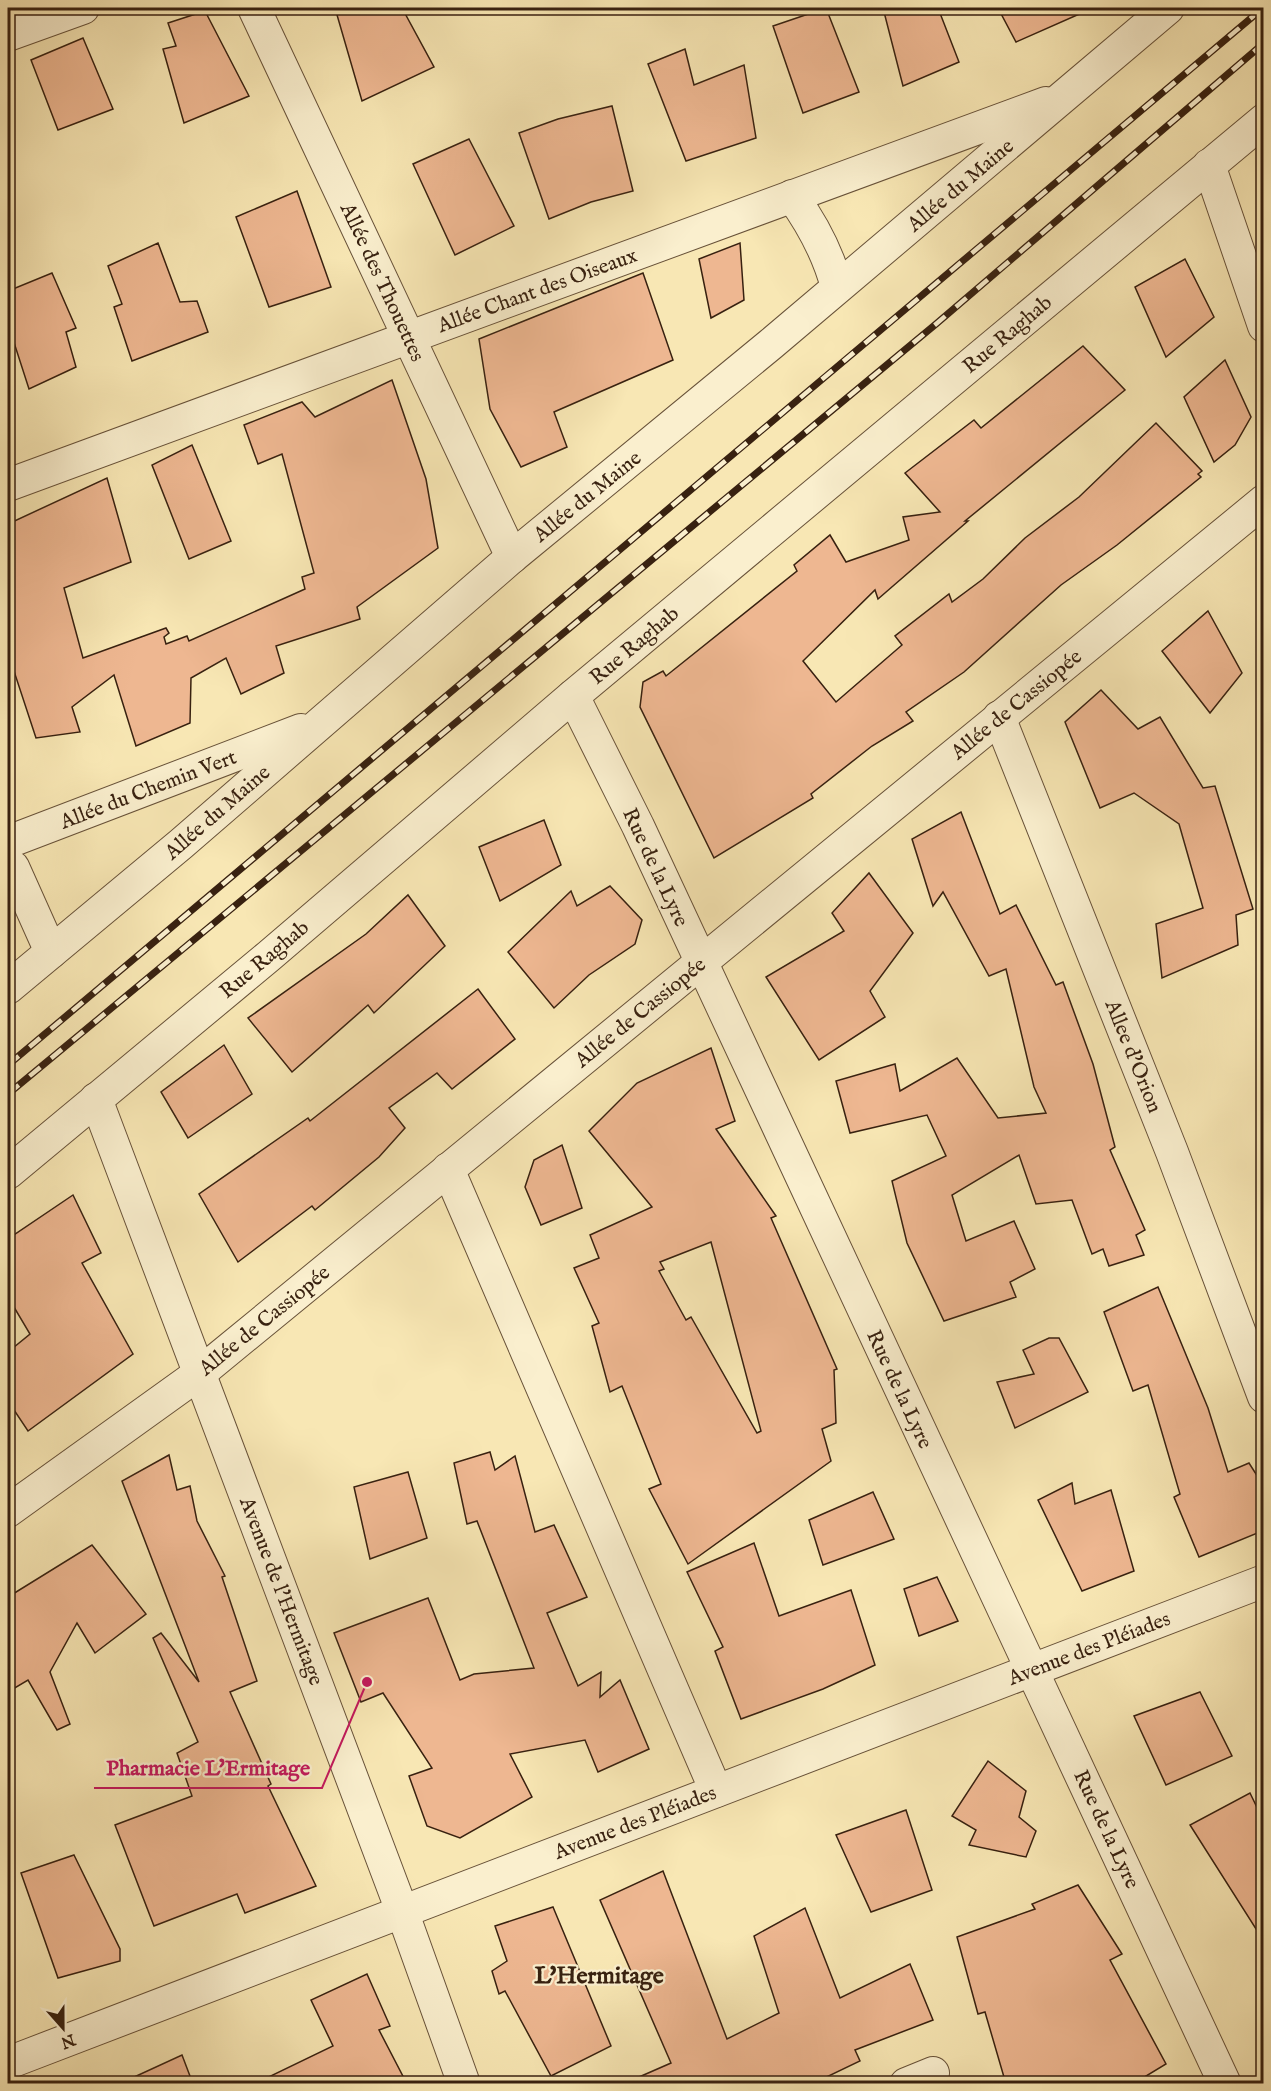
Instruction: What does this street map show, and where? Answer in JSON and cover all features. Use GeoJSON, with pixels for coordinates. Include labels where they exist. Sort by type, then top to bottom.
{"type":"FeatureCollection","features":[{"type":"Feature","properties":{"kind":"street"},"geometry":{"type":"LineString","coordinates":[[8,34],[83,8]]}},
{"type":"Feature","properties":{"kind":"street","name":"Allée des Thouettes"},"geometry":{"type":"LineString","coordinates":[[254,8],[512,557]]}},
{"type":"Feature","properties":{"kind":"street","name":"Allée du Maine"},"geometry":{"type":"LineString","coordinates":[[8,988],[321,723],[512,557],[1067,95],[1168,8]]}},
{"type":"Feature","properties":{"kind":"street","name":"Allée Chant des Oiseaux"},"geometry":{"type":"LineString","coordinates":[[8,485],[1067,95]]}},
{"type":"Feature","properties":{"kind":"street","name":"Rue Raghab"},"geometry":{"type":"LineString","coordinates":[[8,1173],[573,696],[1263,120]]}},
{"type":"Feature","properties":{"kind":"street"},"geometry":{"type":"LineString","coordinates":[[1209,165],[1263,326]]}},
{"type":"Feature","properties":{"kind":"street"},"geometry":{"type":"LineString","coordinates":[[792,196],[811,222],[829,258],[837,287]]}},
{"type":"Feature","properties":{"kind":"street","name":"Allée de Cassiopée"},"geometry":{"type":"LineString","coordinates":[[8,1511],[200,1373],[1263,501]]}},
{"type":"Feature","properties":{"kind":"street","name":"Rue de la Lyre"},"geometry":{"type":"LineString","coordinates":[[573,696],[1033,1669],[1225,2084]]}},
{"type":"Feature","properties":{"kind":"street","name":"Allee d'Orion"},"geometry":{"type":"LineString","coordinates":[[999,717],[1172,1152],[1263,1398]]}},
{"type":"Feature","properties":{"kind":"street","name":"Allée du Chemin Vert"},"geometry":{"type":"LineString","coordinates":[[8,842],[321,723]]}},
{"type":"Feature","properties":{"kind":"street"},"geometry":{"type":"LineString","coordinates":[[8,864],[13,867],[51,952]]}},
{"type":"Feature","properties":{"kind":"street","name":"Avenue de l'Hermitage"},"geometry":{"type":"LineString","coordinates":[[96,1099],[402,1911],[464,2084]]}},
{"type":"Feature","properties":{"kind":"street"},"geometry":{"type":"LineString","coordinates":[[448,1170],[716,1791]]}},
{"type":"Feature","properties":{"kind":"street","name":"Avenue des Pléiades"},"geometry":{"type":"LineString","coordinates":[[8,2063],[1263,1581]]}},
{"type":"Feature","properties":{"kind":"building"},"geometry":{"type":"Polygon","coordinates":[[[335,8],[402,8],[434,67],[362,101],[335,8]]]}},
{"type":"Feature","properties":{"kind":"building"},"geometry":{"type":"Polygon","coordinates":[[[826,8],[859,92],[803,113],[773,26],[826,8]]]}},
{"type":"Feature","properties":{"kind":"building"},"geometry":{"type":"Polygon","coordinates":[[[883,8],[938,8],[959,62],[903,86],[883,8]]]}},
{"type":"Feature","properties":{"kind":"building"},"geometry":{"type":"Polygon","coordinates":[[[998,8],[1093,8],[1016,42],[998,8]]]}},
{"type":"Feature","properties":{"kind":"building"},"geometry":{"type":"Polygon","coordinates":[[[205,11],[249,96],[184,123],[163,49],[176,46],[168,23],[205,11]]]}},
{"type":"Feature","properties":{"kind":"building"},"geometry":{"type":"Polygon","coordinates":[[[83,38],[113,109],[58,130],[31,60],[83,38]]]}},
{"type":"Feature","properties":{"kind":"building"},"geometry":{"type":"Polygon","coordinates":[[[685,49],[694,85],[744,65],[756,138],[686,161],[648,64],[685,49]]]}},
{"type":"Feature","properties":{"kind":"building"},"geometry":{"type":"Polygon","coordinates":[[[612,106],[633,191],[591,202],[549,219],[519,133],[558,119],[612,106]]]}},
{"type":"Feature","properties":{"kind":"building"},"geometry":{"type":"Polygon","coordinates":[[[469,139],[514,226],[455,255],[413,164],[469,139]]]}},
{"type":"Feature","properties":{"kind":"building"},"geometry":{"type":"Polygon","coordinates":[[[297,191],[331,287],[269,307],[236,217],[297,191]]]}},
{"type":"Feature","properties":{"kind":"building"},"geometry":{"type":"Polygon","coordinates":[[[158,243],[180,302],[197,301],[208,332],[132,361],[114,307],[122,304],[108,266],[158,243]]]}},
{"type":"Feature","properties":{"kind":"building"},"geometry":{"type":"Polygon","coordinates":[[[740,243],[744,300],[711,318],[699,259],[740,243]]]}},
{"type":"Feature","properties":{"kind":"building"},"geometry":{"type":"Polygon","coordinates":[[[1185,259],[1214,317],[1166,357],[1135,287],[1185,259]]]}},
{"type":"Feature","properties":{"kind":"building"},"geometry":{"type":"Polygon","coordinates":[[[52,273],[76,328],[66,332],[76,367],[29,389],[8,324],[8,291],[52,273]]]}},
{"type":"Feature","properties":{"kind":"building"},"geometry":{"type":"Polygon","coordinates":[[[643,273],[673,360],[554,412],[567,447],[521,467],[490,409],[479,339],[643,273]]]}},
{"type":"Feature","properties":{"kind":"building"},"geometry":{"type":"Polygon","coordinates":[[[1083,346],[1125,390],[965,521],[968,521],[878,599],[875,590],[803,661],[836,702],[902,645],[895,636],[949,594],[952,602],[983,579],[1025,538],[1079,497],[1156,423],[1202,471],[1198,474],[1201,477],[1117,545],[1061,585],[964,672],[906,712],[913,721],[872,746],[811,794],[813,798],[714,858],[640,707],[643,682],[663,671],[666,676],[797,571],[794,565],[830,535],[846,562],[909,540],[903,517],[940,512],[905,473],[974,420],[981,428],[1083,346]]]}},
{"type":"Feature","properties":{"kind":"building"},"geometry":{"type":"Polygon","coordinates":[[[1225,360],[1251,417],[1235,445],[1214,462],[1184,397],[1225,360]]]}},
{"type":"Feature","properties":{"kind":"building"},"geometry":{"type":"Polygon","coordinates":[[[392,380],[426,479],[438,548],[357,607],[360,619],[276,646],[284,673],[241,694],[226,658],[191,678],[190,723],[136,746],[114,675],[72,707],[80,732],[36,738],[8,653],[8,524],[107,478],[131,562],[64,588],[83,658],[166,628],[169,633],[164,637],[166,644],[187,636],[189,641],[305,589],[302,577],[314,573],[282,454],[258,464],[244,425],[302,402],[315,417],[392,380]]]}},
{"type":"Feature","properties":{"kind":"building"},"geometry":{"type":"Polygon","coordinates":[[[192,445],[231,541],[189,559],[152,465],[192,445]]]}},
{"type":"Feature","properties":{"kind":"building"},"geometry":{"type":"Polygon","coordinates":[[[1208,611],[1242,673],[1210,713],[1162,651],[1208,611]]]}},
{"type":"Feature","properties":{"kind":"building"},"geometry":{"type":"Polygon","coordinates":[[[1101,690],[1138,729],[1160,717],[1203,788],[1215,786],[1253,909],[1236,915],[1238,945],[1162,978],[1156,924],[1203,908],[1179,824],[1134,793],[1100,808],[1065,722],[1101,690]]]}},
{"type":"Feature","properties":{"kind":"building"},"geometry":{"type":"Polygon","coordinates":[[[961,812],[1000,914],[1016,905],[1056,985],[1063,982],[1093,1064],[1115,1147],[1110,1150],[1145,1230],[1136,1235],[1144,1255],[1109,1266],[1103,1249],[1092,1254],[1072,1200],[1036,1204],[1019,1155],[952,1195],[966,1241],[1014,1221],[1035,1269],[1010,1282],[1016,1297],[944,1321],[907,1243],[892,1181],[946,1156],[927,1115],[850,1133],[836,1081],[895,1064],[900,1091],[957,1058],[998,1118],[1046,1113],[1034,1087],[1006,969],[989,976],[943,892],[933,906],[912,839],[961,812]]]}},
{"type":"Feature","properties":{"kind":"building"},"geometry":{"type":"Polygon","coordinates":[[[544,820],[561,865],[500,901],[479,847],[544,820]]]}},
{"type":"Feature","properties":{"kind":"building"},"geometry":{"type":"Polygon","coordinates":[[[869,873],[913,933],[870,991],[885,1017],[819,1060],[766,977],[844,931],[832,913],[869,873]]]}},
{"type":"Feature","properties":{"kind":"building"},"geometry":{"type":"Polygon","coordinates":[[[610,886],[642,920],[635,944],[589,975],[554,1008],[508,952],[571,891],[577,906],[610,886]]]}},
{"type":"Feature","properties":{"kind":"building"},"geometry":{"type":"Polygon","coordinates":[[[408,895],[445,946],[374,1013],[368,1005],[292,1072],[248,1018],[366,934],[408,895]]]}},
{"type":"Feature","properties":{"kind":"building"},"geometry":{"type":"Polygon","coordinates":[[[478,989],[515,1039],[452,1089],[437,1073],[389,1108],[405,1128],[379,1157],[315,1210],[312,1206],[238,1262],[199,1194],[308,1118],[310,1121],[478,989]]]}},
{"type":"Feature","properties":{"kind":"building"},"geometry":{"type":"Polygon","coordinates":[[[224,1045],[252,1094],[188,1138],[161,1092],[224,1045]]]}},
{"type":"Feature","properties":{"kind":"building"},"geometry":{"type":"Polygon","coordinates":[[[711,1048],[735,1121],[716,1129],[776,1216],[771,1218],[837,1369],[834,1370],[836,1423],[822,1429],[831,1461],[688,1564],[649,1489],[661,1484],[622,1386],[610,1392],[592,1326],[599,1323],[574,1268],[599,1258],[590,1235],[652,1207],[589,1131],[637,1083],[711,1048]],[[711,1242],[660,1262],[664,1269],[659,1271],[686,1320],[691,1317],[757,1433],[761,1431],[711,1242]]]}},
{"type":"Feature","properties":{"kind":"building"},"geometry":{"type":"Polygon","coordinates":[[[562,1145],[582,1208],[541,1225],[525,1187],[534,1160],[562,1145]]]}},
{"type":"Feature","properties":{"kind":"building"},"geometry":{"type":"Polygon","coordinates":[[[73,1195],[101,1253],[82,1263],[133,1354],[28,1431],[8,1401],[8,1352],[30,1334],[8,1297],[8,1239],[73,1195]]]}},
{"type":"Feature","properties":{"kind":"building"},"geometry":{"type":"Polygon","coordinates":[[[1158,1287],[1208,1408],[1228,1472],[1249,1463],[1263,1485],[1263,1523],[1260,1532],[1199,1557],[1174,1497],[1180,1494],[1148,1385],[1133,1391],[1104,1312],[1158,1287]]]}},
{"type":"Feature","properties":{"kind":"building"},"geometry":{"type":"Polygon","coordinates":[[[1049,1338],[1059,1338],[1088,1392],[1015,1428],[997,1382],[1034,1374],[1023,1350],[1049,1338]]]}},
{"type":"Feature","properties":{"kind":"building"},"geometry":{"type":"Polygon","coordinates":[[[490,1452],[495,1470],[515,1456],[535,1532],[554,1525],[587,1597],[547,1613],[578,1686],[601,1672],[600,1697],[620,1680],[649,1749],[598,1772],[585,1740],[510,1754],[532,1797],[460,1838],[427,1826],[409,1776],[432,1768],[383,1693],[361,1702],[334,1633],[428,1598],[460,1680],[474,1674],[534,1668],[477,1521],[467,1524],[454,1463],[490,1452]]]}},
{"type":"Feature","properties":{"kind":"building"},"geometry":{"type":"Polygon","coordinates":[[[169,1455],[177,1490],[190,1486],[197,1521],[225,1576],[222,1577],[257,1681],[230,1692],[271,1784],[268,1786],[316,1886],[245,1913],[237,1894],[154,1926],[115,1825],[192,1796],[177,1753],[198,1742],[153,1638],[161,1633],[199,1682],[122,1481],[169,1455]]]}},
{"type":"Feature","properties":{"kind":"building"},"geometry":{"type":"Polygon","coordinates":[[[408,1472],[427,1538],[370,1559],[354,1487],[408,1472]]]}},
{"type":"Feature","properties":{"kind":"building"},"geometry":{"type":"Polygon","coordinates":[[[1072,1483],[1075,1504],[1111,1490],[1134,1571],[1082,1591],[1038,1500],[1072,1483]]]}},
{"type":"Feature","properties":{"kind":"building"},"geometry":{"type":"Polygon","coordinates":[[[873,1492],[894,1539],[823,1565],[809,1520],[873,1492]]]}},
{"type":"Feature","properties":{"kind":"building"},"geometry":{"type":"Polygon","coordinates":[[[754,1543],[779,1616],[851,1590],[875,1665],[823,1689],[741,1719],[715,1651],[723,1647],[687,1572],[754,1543]]]}},
{"type":"Feature","properties":{"kind":"building"},"geometry":{"type":"Polygon","coordinates":[[[92,1545],[146,1614],[95,1653],[77,1623],[50,1672],[70,1724],[57,1730],[28,1680],[8,1692],[8,1597],[92,1545]]]}},
{"type":"Feature","properties":{"kind":"building"},"geometry":{"type":"Polygon","coordinates":[[[937,1577],[958,1621],[919,1636],[904,1589],[937,1577]]]}},
{"type":"Feature","properties":{"kind":"building"},"geometry":{"type":"Polygon","coordinates":[[[1200,1692],[1232,1756],[1166,1785],[1134,1716],[1200,1692]]]}},
{"type":"Feature","properties":{"kind":"building"},"geometry":{"type":"Polygon","coordinates":[[[988,1761],[1026,1791],[1019,1817],[1036,1831],[1026,1857],[969,1845],[976,1830],[952,1816],[988,1761]]]}},
{"type":"Feature","properties":{"kind":"building"},"geometry":{"type":"Polygon","coordinates":[[[1250,1793],[1263,1820],[1263,1940],[1190,1825],[1250,1793]]]}},
{"type":"Feature","properties":{"kind":"building"},"geometry":{"type":"Polygon","coordinates":[[[906,1810],[932,1890],[871,1912],[836,1835],[906,1810]]]}},
{"type":"Feature","properties":{"kind":"building"},"geometry":{"type":"Polygon","coordinates":[[[74,1855],[120,1949],[120,1961],[58,1978],[21,1873],[74,1855]]]}},
{"type":"Feature","properties":{"kind":"building"},"geometry":{"type":"Polygon","coordinates":[[[663,1871],[727,2039],[779,2013],[754,1936],[805,1908],[840,1998],[910,1964],[933,2020],[855,2050],[860,2061],[812,2084],[623,2084],[671,2063],[600,1900],[663,1871]]]}},
{"type":"Feature","properties":{"kind":"building"},"geometry":{"type":"Polygon","coordinates":[[[1078,1885],[1122,1954],[1110,1960],[1166,2064],[1133,2084],[1006,2084],[985,2012],[978,2014],[957,1937],[1035,1909],[1032,1904],[1078,1885]]]}},
{"type":"Feature","properties":{"kind":"building"},"geometry":{"type":"Polygon","coordinates":[[[553,1907],[611,2046],[551,2076],[505,1991],[499,1994],[492,1971],[507,1961],[495,1926],[553,1907]]]}},
{"type":"Feature","properties":{"kind":"building"},"geometry":{"type":"Polygon","coordinates":[[[367,1974],[390,2026],[379,2030],[407,2084],[254,2084],[333,2046],[311,2000],[367,1974]]]}},
{"type":"Feature","properties":{"kind":"building"},"geometry":{"type":"Polygon","coordinates":[[[182,2055],[193,2084],[119,2084],[182,2055]]]}},
{"type":"Feature","properties":{"kind":"railway"},"geometry":{"type":"LineString","coordinates":[[8,1065],[1263,8]]}},
{"type":"Feature","properties":{"kind":"railway"},"geometry":{"type":"LineString","coordinates":[[8,1094],[936,324],[1264,43]]}},
{"type":"Feature","properties":{"kind":"place","name":"Pharmacie L'Ermitage"},"geometry":{"type":"Point","coordinates":[367,1682]}},
{"type":"Feature","properties":{"kind":"district","name":"L'Hermitage"},"geometry":{"type":"Point","coordinates":[599,1975]}}]}
